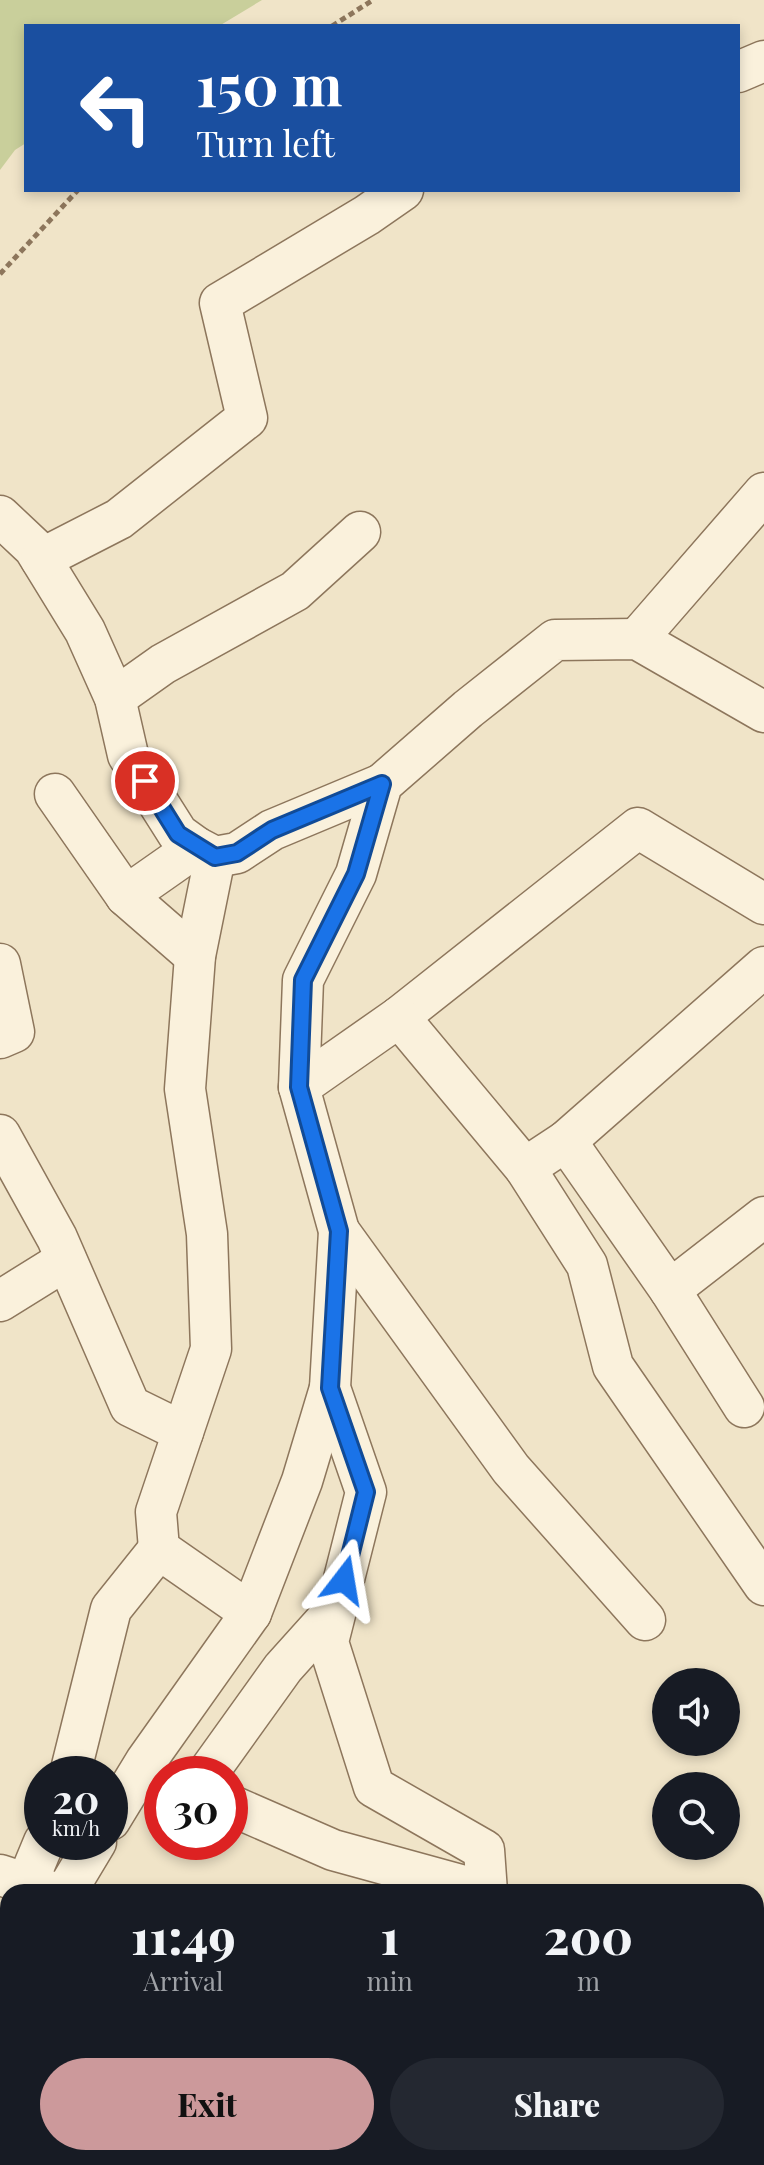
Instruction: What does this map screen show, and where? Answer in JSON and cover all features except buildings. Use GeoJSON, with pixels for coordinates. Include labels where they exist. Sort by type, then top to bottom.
{"type":"FeatureCollection","features":[{"type":"Feature","properties":{"kind":"street"},"geometry":{"type":"LineString","coordinates":[[740,71],[764,61]]}},
{"type":"Feature","properties":{"kind":"street"},"geometry":{"type":"LineString","coordinates":[[41,559],[119,519],[247,418],[220,303],[400,192]]}},
{"type":"Feature","properties":{"kind":"street"},"geometry":{"type":"LineString","coordinates":[[637,639],[764,493]]}},
{"type":"Feature","properties":{"kind":"street"},"geometry":{"type":"LineString","coordinates":[[0,516],[34,548],[85,631],[115,698],[128,755],[178,834],[206,852]]}},
{"type":"Feature","properties":{"kind":"street"},"geometry":{"type":"LineString","coordinates":[[115,698],[163,664],[295,591],[360,532]]}},
{"type":"Feature","properties":{"kind":"street"},"geometry":{"type":"LineString","coordinates":[[126,896],[206,852],[237,853],[272,830],[382,784],[468,709],[555,640],[637,639],[764,712]]}},
{"type":"Feature","properties":{"kind":"street"},"geometry":{"type":"LineString","coordinates":[[164,1756],[251,1613],[302,1481],[330,1388],[339,1231],[299,1087],[303,980],[356,874],[382,784]]}},
{"type":"Feature","properties":{"kind":"street"},"geometry":{"type":"LineString","coordinates":[[55,794],[126,896],[195,956]]}},
{"type":"Feature","properties":{"kind":"street"},"geometry":{"type":"LineString","coordinates":[[299,1087],[399,1017],[638,828],[764,904]]}},
{"type":"Feature","properties":{"kind":"street"},"geometry":{"type":"LineString","coordinates":[[75,1756],[111,1609],[159,1549],[156,1512],[211,1349],[207,1234],[185,1089],[206,852]]}},
{"type":"Feature","properties":{"kind":"street"},"geometry":{"type":"LineString","coordinates":[[0,964],[14,1032],[0,1038]]}},
{"type":"Feature","properties":{"kind":"street"},"geometry":{"type":"LineString","coordinates":[[525,1168],[566,1141],[764,967]]}},
{"type":"Feature","properties":{"kind":"street"},"geometry":{"type":"LineString","coordinates":[[399,1017],[525,1168],[587,1265],[613,1366],[764,1585]]}},
{"type":"Feature","properties":{"kind":"street"},"geometry":{"type":"LineString","coordinates":[[0,1135],[66,1260],[130,1406],[183,1432]]}},
{"type":"Feature","properties":{"kind":"street"},"geometry":{"type":"LineString","coordinates":[[566,1141],[670,1290],[744,1407]]}},
{"type":"Feature","properties":{"kind":"street"},"geometry":{"type":"LineString","coordinates":[[670,1290],[764,1217]]}},
{"type":"Feature","properties":{"kind":"street"},"geometry":{"type":"LineString","coordinates":[[339,1231],[511,1469],[645,1620]]}},
{"type":"Feature","properties":{"kind":"street"},"geometry":{"type":"LineString","coordinates":[[0,1301],[66,1260]]}},
{"type":"Feature","properties":{"kind":"street"},"geometry":{"type":"LineString","coordinates":[[330,1388],[366,1492],[328,1642],[374,1787],[484,1850],[486,1884]]}},
{"type":"Feature","properties":{"kind":"street"},"geometry":{"type":"LineString","coordinates":[[159,1549],[251,1613]]}},
{"type":"Feature","properties":{"kind":"street"},"geometry":{"type":"LineString","coordinates":[[220,1756],[283,1668],[336,1609]]}},
{"type":"Feature","properties":{"kind":"street"},"geometry":{"type":"LineString","coordinates":[[128,1800],[144,1782]]}},
{"type":"Feature","properties":{"kind":"street"},"geometry":{"type":"LineString","coordinates":[[248,1813],[333,1850],[457,1884]]}},
{"type":"Feature","properties":{"kind":"street"},"geometry":{"type":"LineString","coordinates":[[26,1883],[36,1860]]}},
{"type":"Feature","properties":{"kind":"street"},"geometry":{"type":"LineString","coordinates":[[71,1884],[85,1860]]}},
{"type":"Feature","properties":{"kind":"path"},"geometry":{"type":"LineString","coordinates":[[335,24],[373,0]]}},
{"type":"Feature","properties":{"kind":"path"},"geometry":{"type":"LineString","coordinates":[[0,274],[76,192]]}},
{"type":"Feature","properties":{"kind":"green space"},"geometry":{"type":"Polygon","coordinates":[[[0,0],[262,0],[222,24],[24,24],[24,144],[15,150],[0,170],[0,0]]]}},
{"type":"Feature","properties":{"kind":"route"},"geometry":{"type":"LineString","coordinates":[[145,781],[178,834],[215,857],[237,853],[272,830],[382,784],[356,874],[303,980],[299,1087],[339,1231],[330,1388],[366,1492],[344,1580]]}}]}
